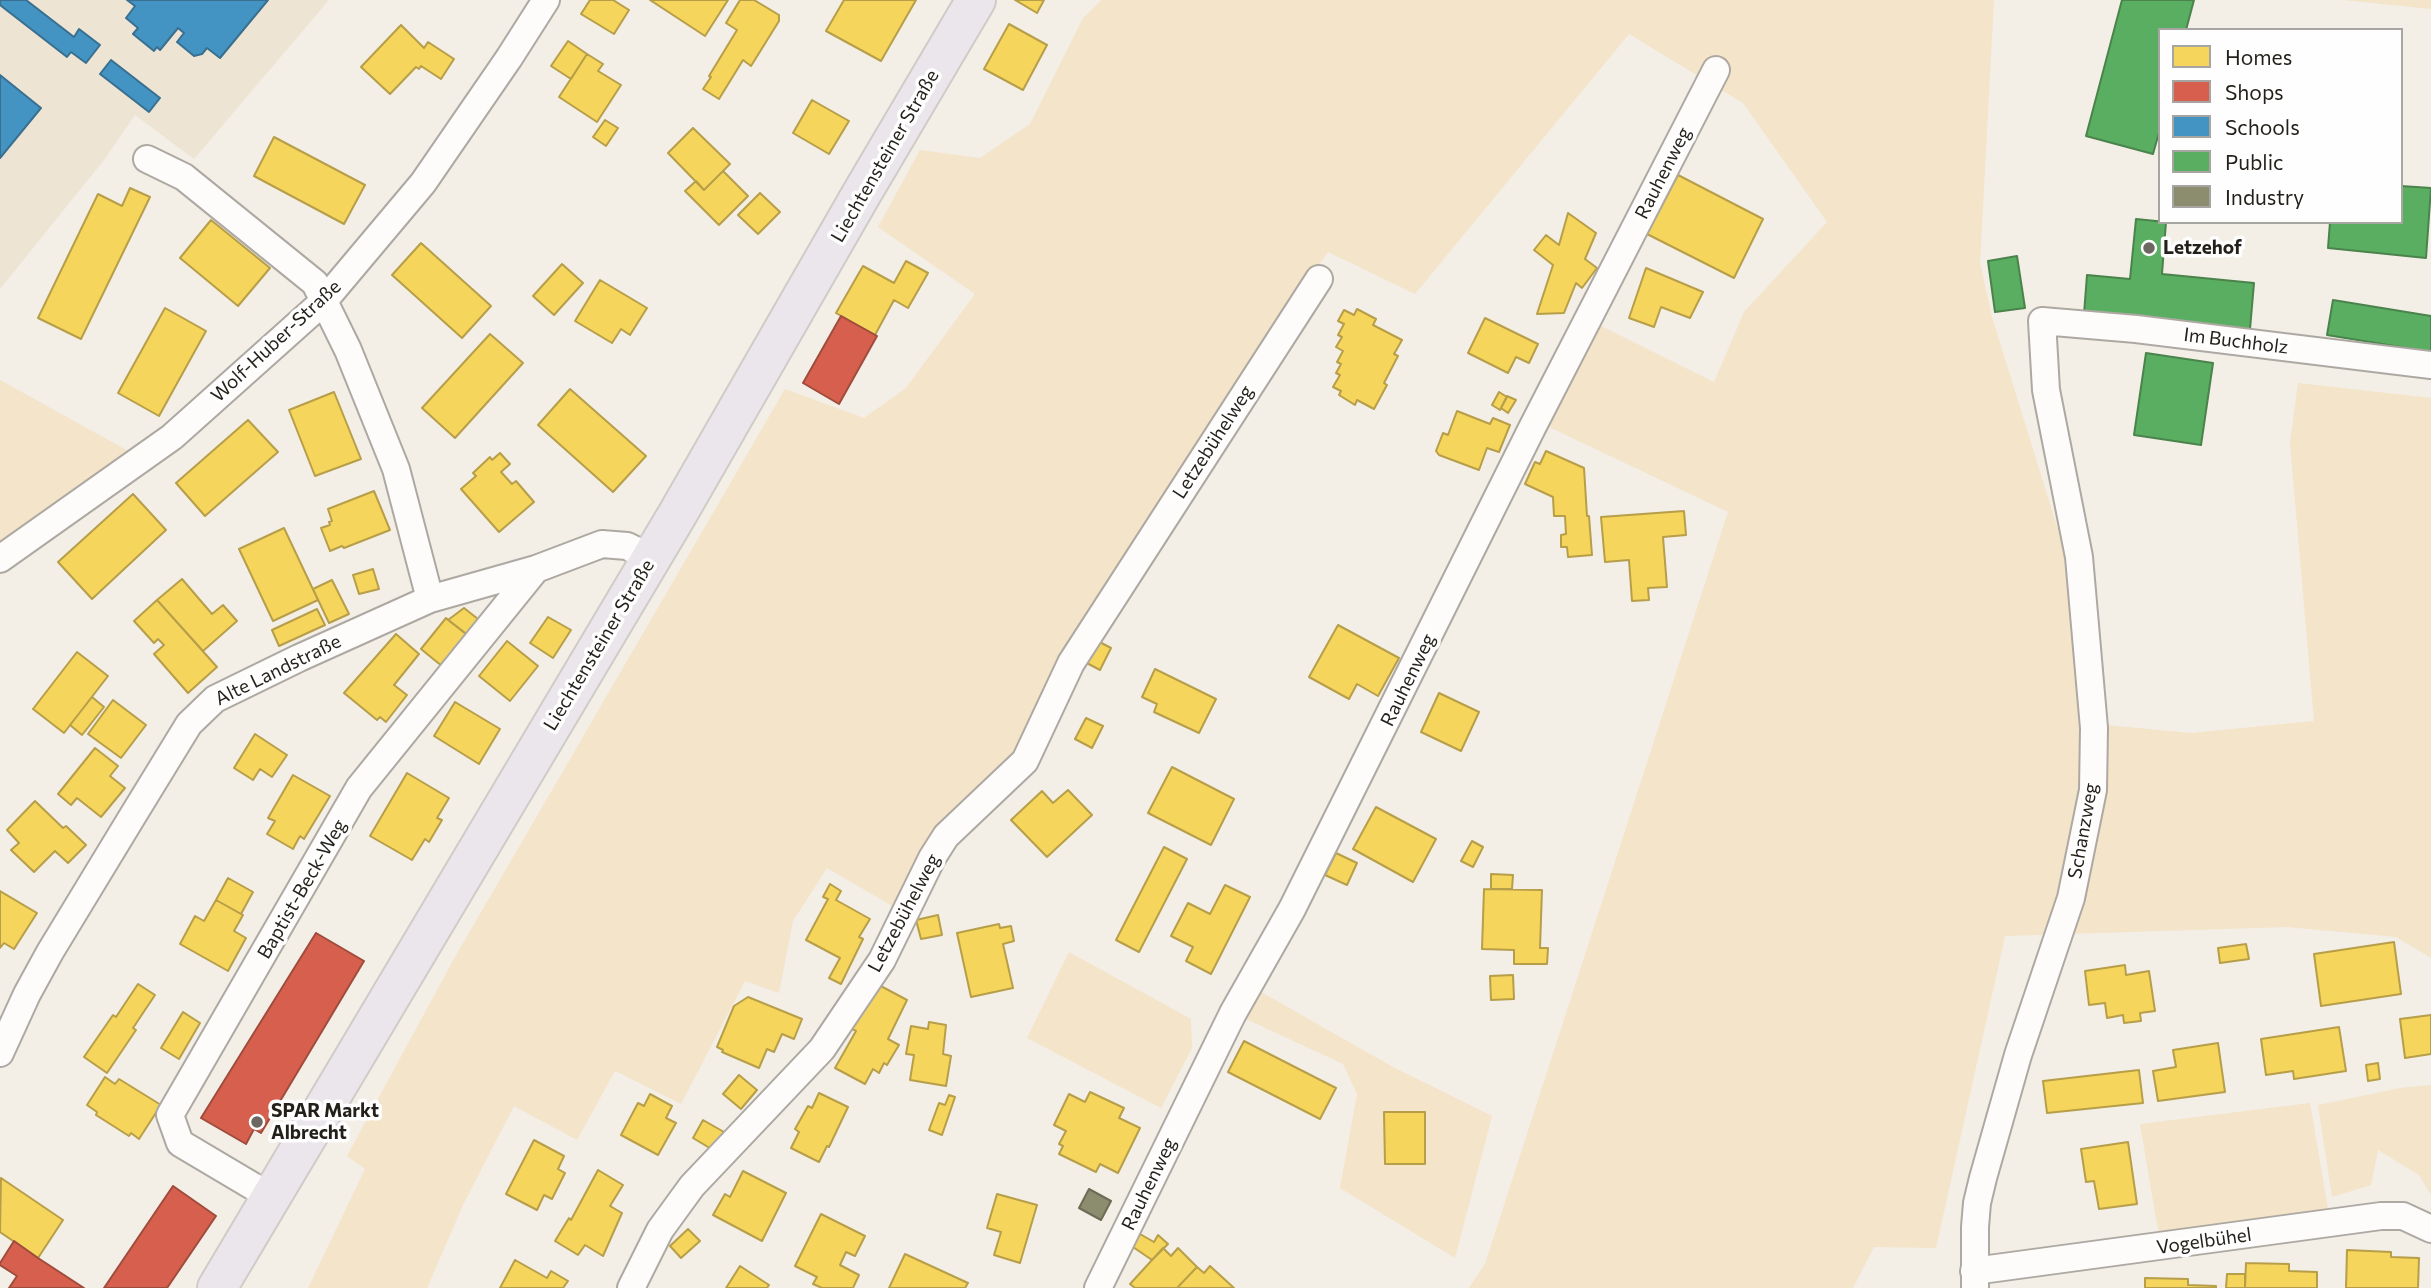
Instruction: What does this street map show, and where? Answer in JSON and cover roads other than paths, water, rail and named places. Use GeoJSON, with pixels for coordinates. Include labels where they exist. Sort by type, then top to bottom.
{"type":"FeatureCollection","features":[{"type":"Feature","properties":{"kind":"main road","name":"Liechtensteiner Straße"},"geometry":{"type":"LineString","coordinates":[[217,1288],[364,1045],[651,558],[976,0]]}},
{"type":"Feature","properties":{"kind":"street","name":"Wolf-Huber-Straße"},"geometry":{"type":"LineString","coordinates":[[0,559],[172,437],[323,302],[423,183],[546,0]]}},
{"type":"Feature","properties":{"kind":"street","name":"Rauhenweg"},"geometry":{"type":"LineString","coordinates":[[1098,1288],[1233,1013],[1292,909],[1532,428],[1716,70]]}},
{"type":"Feature","properties":{"kind":"street"},"geometry":{"type":"LineString","coordinates":[[147,159],[184,177],[315,283],[348,350],[396,468],[430,599]]}},
{"type":"Feature","properties":{"kind":"street","name":"Letzebühelweg"},"geometry":{"type":"LineString","coordinates":[[631,1288],[660,1230],[692,1186],[822,1049],[882,960],[932,858],[946,836],[1025,761],[1071,663],[1319,279]]}},
{"type":"Feature","properties":{"kind":"street","name":"Im Buchholz"},"geometry":{"type":"LineString","coordinates":[[2042,321],[2136,329],[2431,365]]}},
{"type":"Feature","properties":{"kind":"street","name":"Schanzweg"},"geometry":{"type":"LineString","coordinates":[[1974,1280],[1977,1203],[1983,1178],[2018,1055],[2071,898],[2093,790],[2094,727],[2079,557],[2046,390],[2042,321]]}},
{"type":"Feature","properties":{"kind":"street","name":"Alte Landstraße"},"geometry":{"type":"LineString","coordinates":[[0,1053],[27,993],[50,952],[189,723],[215,699],[430,599],[536,569],[602,544],[627,546],[651,558]]}},
{"type":"Feature","properties":{"kind":"street","name":"Baptist-Beck-Weg"},"geometry":{"type":"LineString","coordinates":[[271,1197],[180,1143],[170,1115],[359,788],[536,569]]}},
{"type":"Feature","properties":{"kind":"street","name":"Vogelbühel"},"geometry":{"type":"LineString","coordinates":[[1974,1280],[2381,1216],[2403,1216],[2431,1229]]}},
{"type":"Feature","properties":{"kind":"place","name":"Letzehof"},"geometry":{"type":"Point","coordinates":[2149,248]}},
{"type":"Feature","properties":{"kind":"place","name":"SPAR Markt Albrecht"},"geometry":{"type":"Point","coordinates":[257,1122]}}]}
